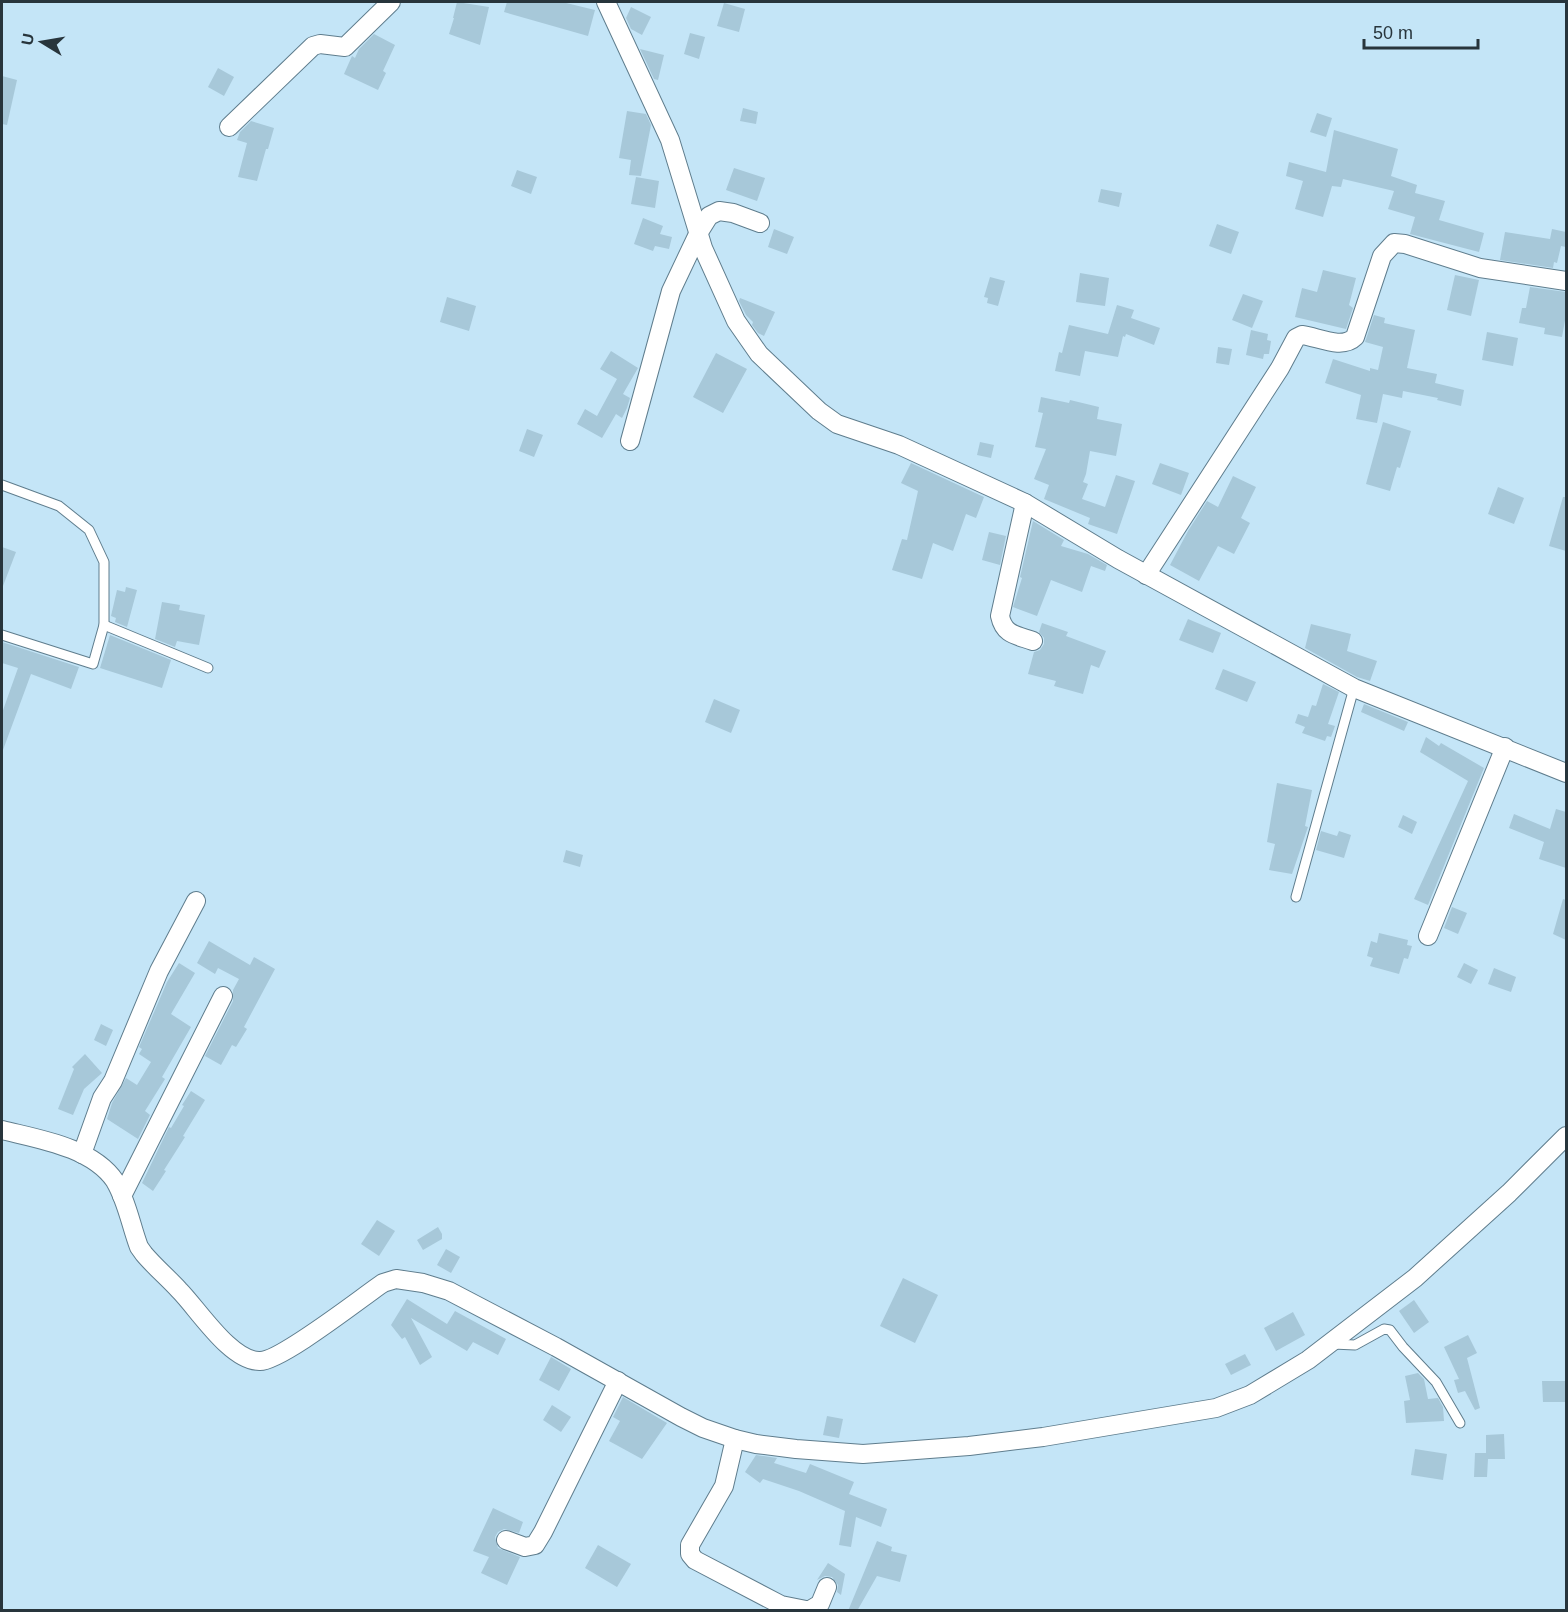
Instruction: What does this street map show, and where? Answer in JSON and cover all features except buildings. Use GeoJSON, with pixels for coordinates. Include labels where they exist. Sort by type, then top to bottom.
{"type":"FeatureCollection","features":[{"type":"Feature","properties":{"kind":"street"},"geometry":{"type":"LineString","coordinates":[[229,127],[313,46],[320,44],[345,47],[391,2]]}},
{"type":"Feature","properties":{"kind":"street"},"geometry":{"type":"LineString","coordinates":[[606,2],[670,140],[711,268],[736,321],[759,354],[819,411],[837,424],[899,445],[1025,503],[1146,575],[1354,688],[1566,773]]}},
{"type":"Feature","properties":{"kind":"street"},"geometry":{"type":"LineString","coordinates":[[630,441],[671,291],[699,232],[709,216],[719,211],[760,222]]}},
{"type":"Feature","properties":{"kind":"street"},"geometry":{"type":"LineString","coordinates":[[1146,575],[1280,368],[1296,338],[1302,335],[1347,343],[1355,337],[1382,256],[1394,243],[1405,244],[1480,268],[1566,281]]}},
{"type":"Feature","properties":{"kind":"street"},"geometry":{"type":"LineString","coordinates":[[1025,503],[1000,616],[1002,627],[1033,641]]}},
{"type":"Feature","properties":{"kind":"street"},"geometry":{"type":"LineString","coordinates":[[1428,936],[1505,747]]}},
{"type":"Feature","properties":{"kind":"street"},"geometry":{"type":"LineString","coordinates":[[81,1154],[102,1098],[113,1081],[159,971],[196,901]]}},
{"type":"Feature","properties":{"kind":"street"},"geometry":{"type":"LineString","coordinates":[[122,1196],[223,996]]}},
{"type":"Feature","properties":{"kind":"street"},"geometry":{"type":"LineString","coordinates":[[2,1130],[81,1154],[98,1164],[111,1176],[122,1196],[135,1237],[144,1254],[230,1347],[250,1359],[262,1361],[274,1357],[309,1336],[383,1282],[396,1280],[433,1285],[449,1291],[703,1428],[735,1439],[796,1449],[863,1454],[969,1446],[1138,1422],[1216,1408],[1235,1402],[1274,1382],[1330,1344],[1415,1278],[1509,1193],[1566,1136]]}},
{"type":"Feature","properties":{"kind":"street"},"geometry":{"type":"LineString","coordinates":[[506,1540],[525,1547],[535,1545],[618,1381]]}},
{"type":"Feature","properties":{"kind":"street"},"geometry":{"type":"LineString","coordinates":[[735,1439],[724,1486],[690,1545],[690,1554],[695,1560],[781,1605],[806,1611]]}},
{"type":"Feature","properties":{"kind":"street"},"geometry":{"type":"LineString","coordinates":[[810,1611],[820,1604],[827,1587]]}},
{"type":"Feature","properties":{"kind":"lane"},"geometry":{"type":"LineString","coordinates":[[2,485],[59,506],[88,530],[104,562],[104,625],[93,664],[2,635]]}},
{"type":"Feature","properties":{"kind":"lane"},"geometry":{"type":"LineString","coordinates":[[104,625],[208,668]]}},
{"type":"Feature","properties":{"kind":"lane"},"geometry":{"type":"LineString","coordinates":[[1296,897],[1354,688]]}},
{"type":"Feature","properties":{"kind":"lane"},"geometry":{"type":"LineString","coordinates":[[1330,1344],[1355,1345],[1384,1329],[1390,1330],[1436,1383],[1460,1423]]}}]}
